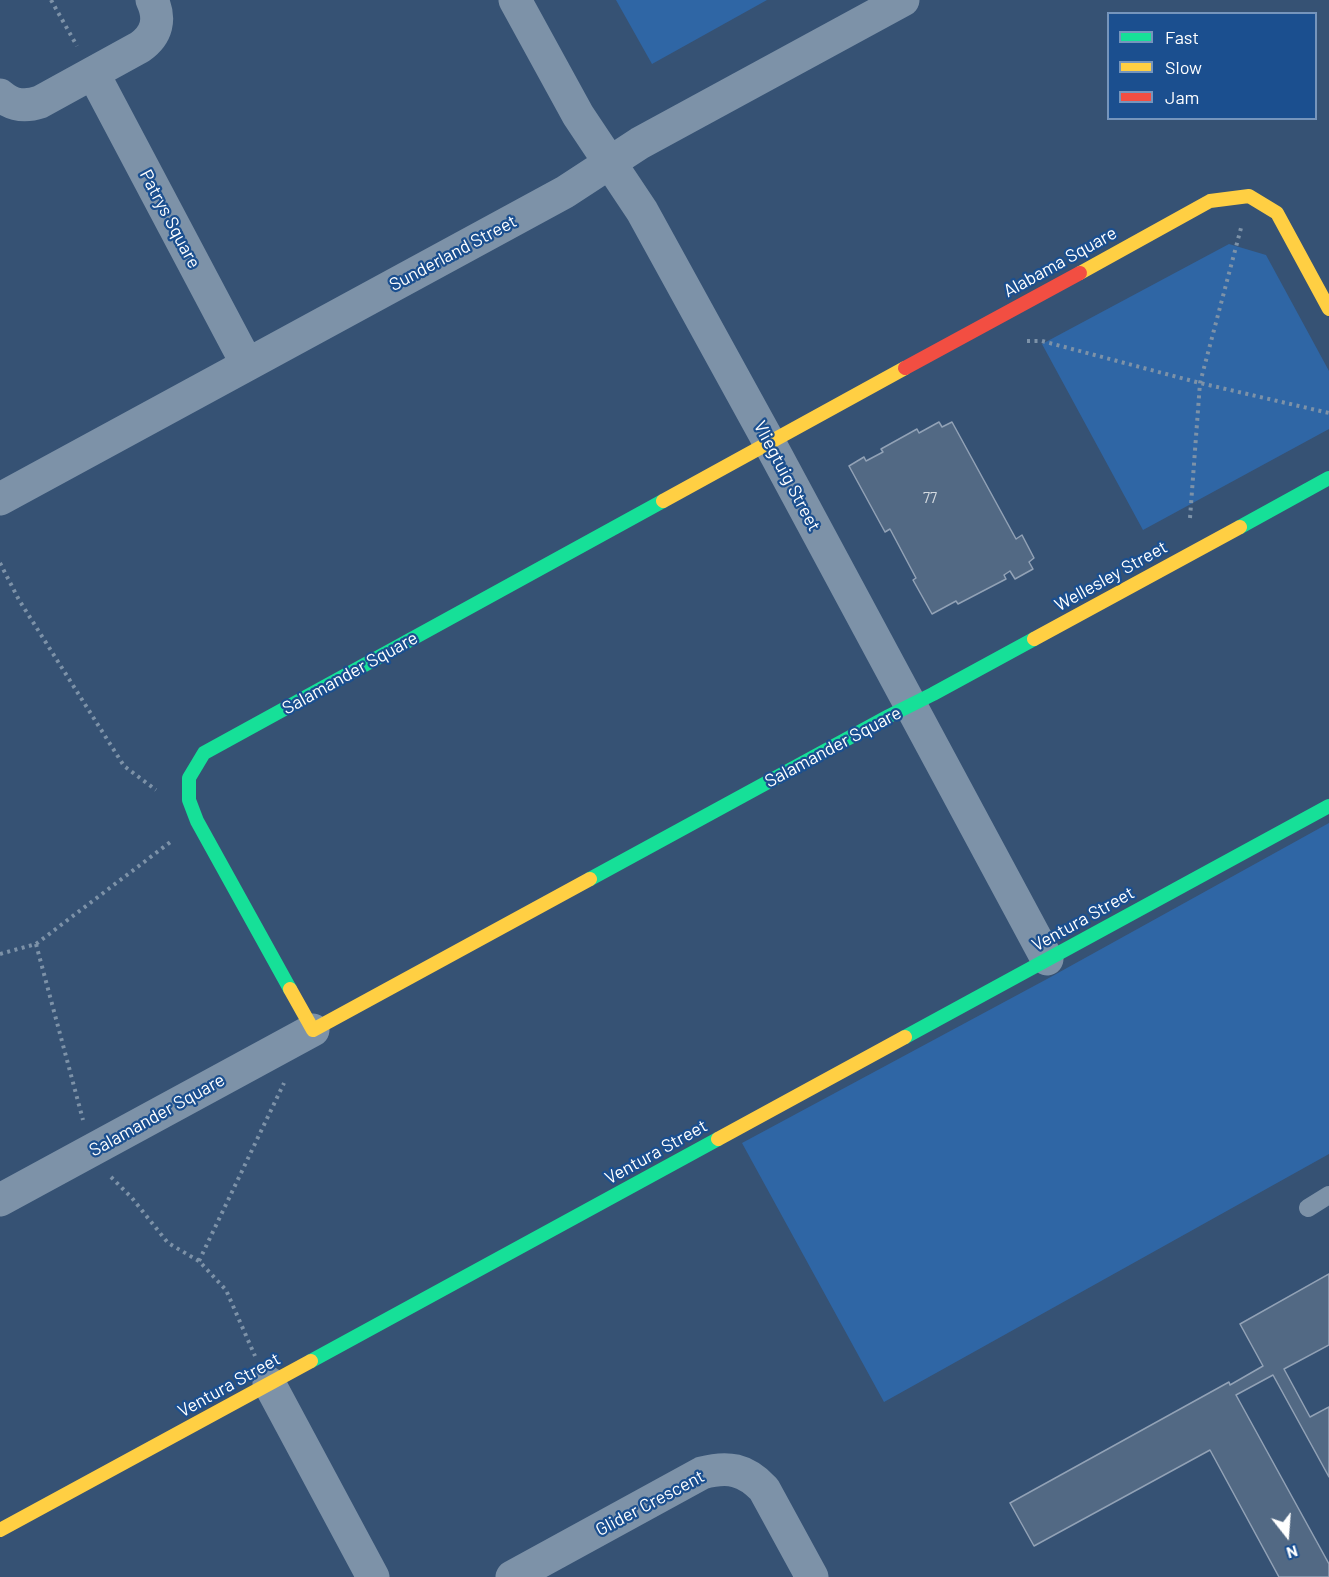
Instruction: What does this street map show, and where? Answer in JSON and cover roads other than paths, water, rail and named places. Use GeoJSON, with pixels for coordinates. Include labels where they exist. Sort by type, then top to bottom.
{"type":"FeatureCollection","features":[{"type":"Feature","properties":{"kind":"street"},"geometry":{"type":"LineString","coordinates":[[0,95],[15,104],[32,105],[93,74],[147,42],[156,28],[157,10],[153,0]]}},
{"type":"Feature","properties":{"kind":"street","name":"Vliegtuig Street"},"geometry":{"type":"LineString","coordinates":[[515,0],[578,115],[642,211],[1047,959]]}},
{"type":"Feature","properties":{"kind":"street","name":"Sunderland Street"},"geometry":{"type":"LineString","coordinates":[[0,499],[565,192],[640,143],[903,0]]}},
{"type":"Feature","properties":{"kind":"street","name":"Patrys Square"},"geometry":{"type":"LineString","coordinates":[[93,74],[247,364]]}},
{"type":"Feature","properties":{"kind":"street","name":"Alabama Square"},"geometry":{"type":"LineString","coordinates":[[769,442],[1210,201],[1250,196],[1277,213],[1329,309]]}},
{"type":"Feature","properties":{"kind":"street","name":"Salamander Square"},"geometry":{"type":"LineString","coordinates":[[313,1030],[197,821],[189,800],[189,778],[204,753],[769,442]]}},
{"type":"Feature","properties":{"kind":"street","name":"Wellesley Street"},"geometry":{"type":"LineString","coordinates":[[910,705],[1329,478]]}},
{"type":"Feature","properties":{"kind":"street","name":"Salamander Square"},"geometry":{"type":"LineString","coordinates":[[0,1200],[910,705]]}},
{"type":"Feature","properties":{"kind":"street","name":"Ventura Street"},"geometry":{"type":"LineString","coordinates":[[0,1530],[1329,806]]}},
{"type":"Feature","properties":{"kind":"street"},"geometry":{"type":"LineString","coordinates":[[269,1383],[373,1577]]}},
{"type":"Feature","properties":{"kind":"street","name":"Glider Crescent"},"geometry":{"type":"LineString","coordinates":[[512,1577],[702,1473],[717,1469],[732,1470],[746,1475],[764,1489],[812,1577]]}},
{"type":"Feature","properties":{"kind":"lane"},"geometry":{"type":"LineString","coordinates":[[1308,1208],[1329,1195]]}}]}
